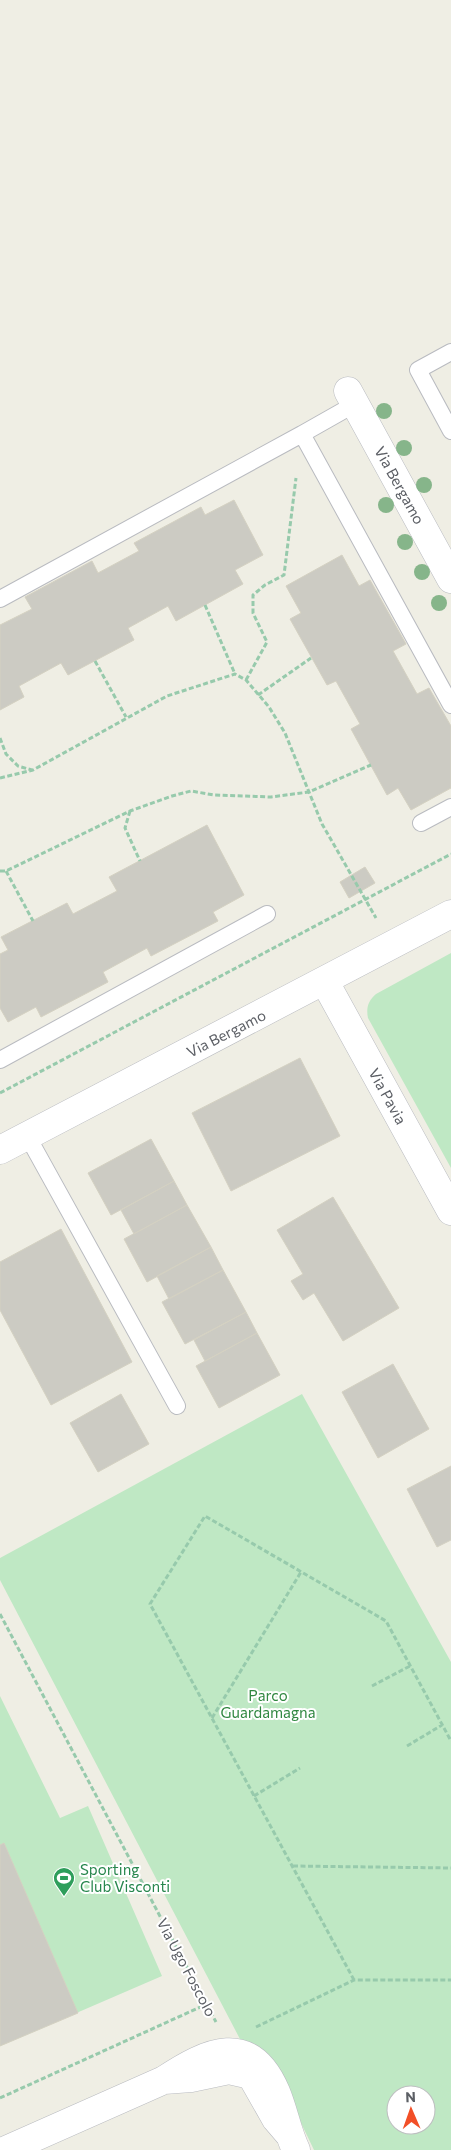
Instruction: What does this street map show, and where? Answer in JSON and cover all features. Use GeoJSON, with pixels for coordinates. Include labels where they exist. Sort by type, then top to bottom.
{"type":"FeatureCollection","features":[{"type":"Feature","properties":{"kind":"street","name":"Via Bergamo"},"geometry":{"type":"LineString","coordinates":[[352,397],[451,580]]}},
{"type":"Feature","properties":{"kind":"street","name":"Via Bergamo"},"geometry":{"type":"LineString","coordinates":[[0,1150],[392,947],[451,914]]}},
{"type":"Feature","properties":{"kind":"street","name":"Via Pavia"},"geometry":{"type":"LineString","coordinates":[[325,982],[451,1210]]}},
{"type":"Feature","properties":{"kind":"street"},"geometry":{"type":"LineString","coordinates":[[6,2150],[164,2080],[185,2066],[230,2046],[261,2065],[276,2094],[292,2142]]}},
{"type":"Feature","properties":{"kind":"street"},"geometry":{"type":"LineString","coordinates":[[164,2080],[191,2078],[229,2070],[251,2075],[276,2119],[292,2142]]}},
{"type":"Feature","properties":{"kind":"lane"},"geometry":{"type":"LineString","coordinates":[[451,352],[418,370],[451,431]]}},
{"type":"Feature","properties":{"kind":"lane"},"geometry":{"type":"LineString","coordinates":[[0,600],[302,434],[352,397]]}},
{"type":"Feature","properties":{"kind":"lane"},"geometry":{"type":"LineString","coordinates":[[302,434],[451,704]]}},
{"type":"Feature","properties":{"kind":"lane"},"geometry":{"type":"LineString","coordinates":[[421,823],[451,807]]}},
{"type":"Feature","properties":{"kind":"lane"},"geometry":{"type":"LineString","coordinates":[[0,1060],[267,914]]}},
{"type":"Feature","properties":{"kind":"lane"},"geometry":{"type":"LineString","coordinates":[[28,1137],[177,1406]]}},
{"type":"Feature","properties":{"kind":"path"},"geometry":{"type":"LineString","coordinates":[[246,680],[267,642],[253,613],[253,595],[265,585],[284,576],[302,434]]}},
{"type":"Feature","properties":{"kind":"path"},"geometry":{"type":"LineString","coordinates":[[205,605],[235,674],[246,680],[285,733],[334,846],[358,884],[392,947]]}},
{"type":"Feature","properties":{"kind":"path"},"geometry":{"type":"LineString","coordinates":[[258,695],[312,658]]}},
{"type":"Feature","properties":{"kind":"path"},"geometry":{"type":"LineString","coordinates":[[95,661],[126,717]]}},
{"type":"Feature","properties":{"kind":"path"},"geometry":{"type":"LineString","coordinates":[[0,778],[33,770],[167,696],[235,674]]}},
{"type":"Feature","properties":{"kind":"path"},"geometry":{"type":"LineString","coordinates":[[0,738],[6,754],[18,766],[33,770]]}},
{"type":"Feature","properties":{"kind":"path"},"geometry":{"type":"LineString","coordinates":[[0,871],[6,871],[130,810],[192,791],[214,795],[271,796],[309,792],[371,765]]}},
{"type":"Feature","properties":{"kind":"path"},"geometry":{"type":"LineString","coordinates":[[130,810],[125,828],[140,861]]}},
{"type":"Feature","properties":{"kind":"path"},"geometry":{"type":"LineString","coordinates":[[0,1093],[451,854]]}},
{"type":"Feature","properties":{"kind":"path"},"geometry":{"type":"LineString","coordinates":[[6,871],[33,921]]}},
{"type":"Feature","properties":{"kind":"path"},"geometry":{"type":"LineString","coordinates":[[354,1980],[150,1604],[205,1516],[386,1621],[451,1741]]}},
{"type":"Feature","properties":{"kind":"path"},"geometry":{"type":"LineString","coordinates":[[212,1718],[301,1572]]}},
{"type":"Feature","properties":{"kind":"path","name":"Via Ugo Foscolo"},"geometry":{"type":"LineString","coordinates":[[0,1614],[230,2046]]}},
{"type":"Feature","properties":{"kind":"path"},"geometry":{"type":"LineString","coordinates":[[372,1686],[410,1666]]}},
{"type":"Feature","properties":{"kind":"path"},"geometry":{"type":"LineString","coordinates":[[407,1746],[442,1725]]}},
{"type":"Feature","properties":{"kind":"path"},"geometry":{"type":"LineString","coordinates":[[254,1796],[300,1768]]}},
{"type":"Feature","properties":{"kind":"path"},"geometry":{"type":"LineString","coordinates":[[292,1866],[451,1868]]}},
{"type":"Feature","properties":{"kind":"path"},"geometry":{"type":"LineString","coordinates":[[230,2046],[354,1980],[451,1980]]}},
{"type":"Feature","properties":{"kind":"path"},"geometry":{"type":"LineString","coordinates":[[0,2098],[207,2004]]}},
{"type":"Feature","properties":{"kind":"green space"},"geometry":{"type":"Polygon","coordinates":[[[451,953],[451,1168],[368,1018],[367,1011],[369,1002],[376,994],[451,953]]]}},
{"type":"Feature","properties":{"kind":"green space","name":"Parco Guardamagna"},"geometry":{"type":"Polygon","coordinates":[[[302,1394],[451,1662],[451,2150],[314,2150],[279,2077],[241,2041],[0,1580],[0,1558],[302,1394]]]}},
{"type":"Feature","properties":{"kind":"green space","name":"Sporting Club Visconti"},"geometry":{"type":"Polygon","coordinates":[[[0,1696],[60,1818],[88,1806],[162,1976],[0,2046],[0,1696]]]}},
{"type":"Feature","properties":{"kind":"building"},"geometry":{"type":"Polygon","coordinates":[[[234,500],[263,555],[235,570],[243,584],[176,621],[168,606],[128,628],[134,640],[68,675],[61,663],[19,686],[24,697],[0,710],[0,625],[32,609],[25,597],[92,561],[98,573],[139,551],[134,543],[201,507],[205,515],[234,500]]]}},
{"type":"Feature","properties":{"kind":"building"},"geometry":{"type":"Polygon","coordinates":[[[342,555],[359,586],[370,580],[406,644],[393,651],[417,694],[429,688],[451,726],[451,788],[411,810],[398,788],[387,795],[351,729],[360,724],[336,681],[327,685],[290,619],[301,613],[286,586],[342,555]]]}},
{"type":"Feature","properties":{"kind":"building"},"geometry":{"type":"Polygon","coordinates":[[[207,825],[244,895],[213,912],[218,921],[151,956],[147,948],[103,972],[108,982],[41,1017],[36,1007],[8,1022],[0,1008],[0,954],[8,950],[1,937],[67,903],[73,914],[117,891],[109,877],[207,825]]]}},
{"type":"Feature","properties":{"kind":"building"},"geometry":{"type":"Polygon","coordinates":[[[365,867],[375,883],[349,898],[340,882],[365,867]]]}},
{"type":"Feature","properties":{"kind":"building"},"geometry":{"type":"Polygon","coordinates":[[[300,1058],[340,1136],[231,1191],[192,1113],[300,1058]]]}},
{"type":"Feature","properties":{"kind":"building"},"geometry":{"type":"Polygon","coordinates":[[[151,1139],[174,1181],[111,1215],[88,1173],[151,1139]]]}},
{"type":"Feature","properties":{"kind":"building"},"geometry":{"type":"Polygon","coordinates":[[[174,1181],[187,1205],[134,1234],[121,1210],[174,1181]]]}},
{"type":"Feature","properties":{"kind":"building"},"geometry":{"type":"Polygon","coordinates":[[[333,1197],[399,1308],[343,1341],[314,1293],[303,1300],[291,1281],[303,1274],[277,1230],[333,1197]]]}},
{"type":"Feature","properties":{"kind":"building"},"geometry":{"type":"Polygon","coordinates":[[[187,1205],[211,1247],[147,1282],[124,1239],[187,1205]]]}},
{"type":"Feature","properties":{"kind":"building"},"geometry":{"type":"Polygon","coordinates":[[[61,1229],[132,1362],[51,1405],[0,1310],[0,1262],[61,1229]]]}},
{"type":"Feature","properties":{"kind":"building"},"geometry":{"type":"Polygon","coordinates":[[[211,1247],[223,1270],[169,1299],[157,1276],[211,1247]]]}},
{"type":"Feature","properties":{"kind":"building"},"geometry":{"type":"Polygon","coordinates":[[[223,1270],[246,1312],[185,1344],[162,1302],[223,1270]]]}},
{"type":"Feature","properties":{"kind":"building"},"geometry":{"type":"Polygon","coordinates":[[[246,1312],[257,1333],[205,1361],[194,1340],[246,1312]]]}},
{"type":"Feature","properties":{"kind":"building"},"geometry":{"type":"Polygon","coordinates":[[[257,1333],[280,1375],[219,1408],[196,1366],[257,1333]]]}},
{"type":"Feature","properties":{"kind":"building"},"geometry":{"type":"Polygon","coordinates":[[[393,1364],[429,1429],[378,1458],[342,1392],[393,1364]]]}},
{"type":"Feature","properties":{"kind":"building"},"geometry":{"type":"Polygon","coordinates":[[[121,1394],[149,1444],[98,1472],[70,1423],[121,1394]]]}},
{"type":"Feature","properties":{"kind":"building"},"geometry":{"type":"Polygon","coordinates":[[[451,1466],[451,1540],[437,1547],[407,1489],[451,1466]]]}},
{"type":"Feature","properties":{"kind":"building"},"geometry":{"type":"Polygon","coordinates":[[[4,1843],[78,2013],[0,2046],[0,1845],[4,1843]]]}},
{"type":"Feature","properties":{"kind":"place","name":"Sporting Club Visconti"},"geometry":{"type":"Point","coordinates":[64,1897]}}]}
